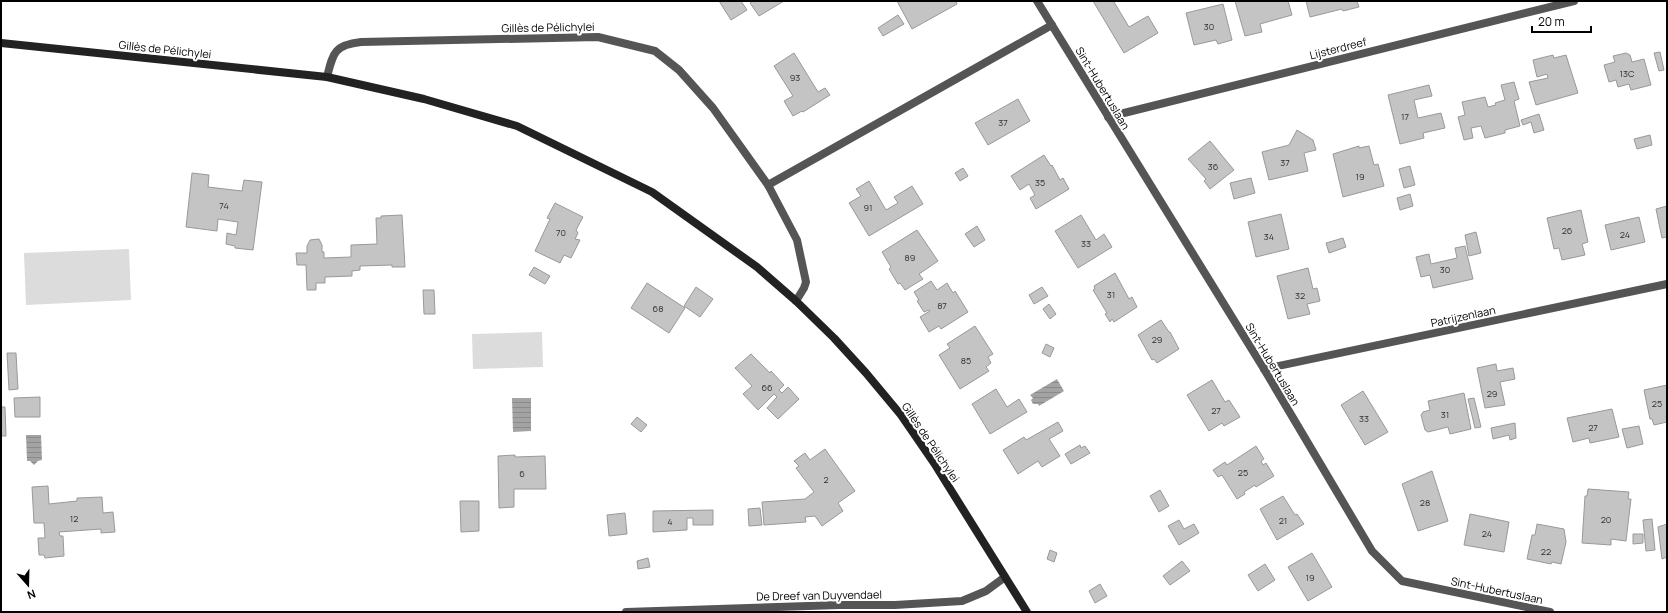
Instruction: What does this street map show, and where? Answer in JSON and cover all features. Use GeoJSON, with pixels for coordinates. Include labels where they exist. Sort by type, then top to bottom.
{"type":"FeatureCollection","features":[{"type":"Feature","properties":{"kind":"main road","name":"Gillès de Pélichylei"},"geometry":{"type":"LineString","coordinates":[[1,42],[327,77],[424,99],[517,126],[652,192],[757,267],[796,301],[834,338],[866,373],[900,415],[934,462],[1027,612]]}},
{"type":"Feature","properties":{"kind":"street","name":"Sint-Hubertuslaan"},"geometry":{"type":"LineString","coordinates":[[1037,1],[1264,369],[1372,551],[1402,581],[1550,612]]}},
{"type":"Feature","properties":{"kind":"street","name":"Lijsterdreef"},"geometry":{"type":"LineString","coordinates":[[1108,117],[1574,1]]}},
{"type":"Feature","properties":{"kind":"street"},"geometry":{"type":"LineString","coordinates":[[768,185],[1052,25]]}},
{"type":"Feature","properties":{"kind":"street","name":"Gillès de Pélichylei"},"geometry":{"type":"LineString","coordinates":[[327,77],[336,51],[345,44],[396,40],[598,37],[655,51],[679,70],[713,108],[768,185],[797,240],[806,282],[796,301]]}},
{"type":"Feature","properties":{"kind":"street","name":"Patrijzenlaan"},"geometry":{"type":"LineString","coordinates":[[1264,369],[1667,284]]}},
{"type":"Feature","properties":{"kind":"street","name":"De Dreef van Duyvendael"},"geometry":{"type":"LineString","coordinates":[[626,612],[838,608],[962,601],[986,591],[1005,577]]}},
{"type":"Feature","properties":{"kind":"shaded area"},"geometry":{"type":"Polygon","coordinates":[[[129,249],[131,300],[26,305],[24,253],[129,249]]]}},
{"type":"Feature","properties":{"kind":"shaded area"},"geometry":{"type":"Polygon","coordinates":[[[542,332],[543,367],[473,369],[472,334],[542,332]]]}},
{"type":"Feature","properties":{"kind":"shaded area"},"geometry":{"type":"Polygon","coordinates":[[[1057,379],[1064,391],[1039,406],[1038,404],[1033,404],[1031,400],[1033,398],[1030,395],[1057,379]]]}},
{"type":"Feature","properties":{"kind":"shaded area"},"geometry":{"type":"Polygon","coordinates":[[[512,398],[531,398],[531,431],[513,432],[512,398]]]}},
{"type":"Feature","properties":{"kind":"shaded area"},"geometry":{"type":"Polygon","coordinates":[[[26,435],[41,435],[42,460],[38,461],[34,465],[30,461],[27,461],[26,435]]]}},
{"type":"Feature","properties":{"kind":"building"},"geometry":{"type":"Polygon","coordinates":[[[719,1],[741,1],[747,10],[731,20],[719,1]]]}},
{"type":"Feature","properties":{"kind":"building"},"geometry":{"type":"Polygon","coordinates":[[[753,1],[784,1],[759,16],[750,3],[753,1]]]}},
{"type":"Feature","properties":{"kind":"building"},"geometry":{"type":"Polygon","coordinates":[[[897,1],[956,1],[957,4],[912,29],[897,1]]]}},
{"type":"Feature","properties":{"kind":"building"},"geometry":{"type":"Polygon","coordinates":[[[1093,1],[1117,1],[1114,2],[1129,27],[1148,16],[1158,33],[1124,53],[1093,1]]]}},
{"type":"Feature","properties":{"kind":"building"},"geometry":{"type":"Polygon","coordinates":[[[1235,1],[1288,1],[1292,15],[1260,24],[1262,32],[1245,36],[1235,1]]]}},
{"type":"Feature","properties":{"kind":"building"},"geometry":{"type":"Polygon","coordinates":[[[1306,1],[1357,1],[1359,7],[1343,11],[1342,9],[1310,17],[1306,1]]]}},
{"type":"Feature","properties":{"kind":"building"},"geometry":{"type":"Polygon","coordinates":[[[1223,4],[1232,40],[1218,44],[1216,40],[1194,45],[1186,13],[1223,4]]]}},
{"type":"Feature","properties":{"kind":"building"},"geometry":{"type":"Polygon","coordinates":[[[898,15],[904,24],[883,36],[878,28],[898,15]]]}},
{"type":"Feature","properties":{"kind":"building"},"geometry":{"type":"Polygon","coordinates":[[[1660,52],[1664,70],[1659,71],[1654,53],[1660,52]]]}},
{"type":"Feature","properties":{"kind":"building"},"geometry":{"type":"Polygon","coordinates":[[[794,53],[818,92],[825,88],[830,95],[803,112],[802,111],[793,116],[784,101],[793,96],[774,66],[794,53]]]}},
{"type":"Feature","properties":{"kind":"building"},"geometry":{"type":"Polygon","coordinates":[[[1626,53],[1630,55],[1632,62],[1644,59],[1651,85],[1631,90],[1629,84],[1618,87],[1616,80],[1609,82],[1604,65],[1615,62],[1613,56],[1626,53]]]}},
{"type":"Feature","properties":{"kind":"building"},"geometry":{"type":"Polygon","coordinates":[[[1553,55],[1554,58],[1566,55],[1578,93],[1536,105],[1529,82],[1548,78],[1547,74],[1537,77],[1533,60],[1553,55]]]}},
{"type":"Feature","properties":{"kind":"building"},"geometry":{"type":"Polygon","coordinates":[[[1514,82],[1519,99],[1514,101],[1520,126],[1505,130],[1505,133],[1485,138],[1481,126],[1471,128],[1473,138],[1464,140],[1458,117],[1465,115],[1462,102],[1485,97],[1488,107],[1496,105],[1495,103],[1505,100],[1501,85],[1514,82]]]}},
{"type":"Feature","properties":{"kind":"building"},"geometry":{"type":"Polygon","coordinates":[[[1429,85],[1432,96],[1414,100],[1418,118],[1441,113],[1445,128],[1423,133],[1424,138],[1400,144],[1388,95],[1429,85]]]}},
{"type":"Feature","properties":{"kind":"building"},"geometry":{"type":"Polygon","coordinates":[[[1018,99],[1030,121],[988,145],[975,123],[1018,99]]]}},
{"type":"Feature","properties":{"kind":"building"},"geometry":{"type":"Polygon","coordinates":[[[1539,114],[1544,130],[1534,133],[1531,122],[1523,125],[1521,120],[1539,114]]]}},
{"type":"Feature","properties":{"kind":"building"},"geometry":{"type":"Polygon","coordinates":[[[1297,130],[1313,140],[1316,150],[1304,153],[1308,171],[1269,180],[1262,152],[1289,145],[1297,130]]]}},
{"type":"Feature","properties":{"kind":"building"},"geometry":{"type":"Polygon","coordinates":[[[1650,135],[1652,145],[1637,149],[1634,139],[1650,135]]]}},
{"type":"Feature","properties":{"kind":"building"},"geometry":{"type":"Polygon","coordinates":[[[1210,141],[1234,170],[1210,189],[1204,181],[1206,179],[1188,159],[1210,141]]]}},
{"type":"Feature","properties":{"kind":"building"},"geometry":{"type":"Polygon","coordinates":[[[1359,146],[1359,148],[1369,146],[1374,165],[1378,164],[1384,186],[1343,197],[1333,154],[1359,146]]]}},
{"type":"Feature","properties":{"kind":"building"},"geometry":{"type":"Polygon","coordinates":[[[1044,155],[1051,166],[1052,165],[1060,180],[1063,178],[1069,189],[1036,209],[1030,198],[1035,195],[1029,184],[1020,190],[1011,176],[1044,155]]]}},
{"type":"Feature","properties":{"kind":"building"},"geometry":{"type":"Polygon","coordinates":[[[1410,166],[1415,185],[1404,188],[1399,169],[1410,166]]]}},
{"type":"Feature","properties":{"kind":"building"},"geometry":{"type":"Polygon","coordinates":[[[963,168],[968,176],[960,181],[955,173],[963,168]]]}},
{"type":"Feature","properties":{"kind":"building"},"geometry":{"type":"Polygon","coordinates":[[[192,173],[209,175],[208,187],[242,191],[244,180],[262,182],[253,250],[235,248],[235,246],[226,244],[227,233],[236,235],[238,222],[218,219],[217,231],[186,227],[192,173]]]}},
{"type":"Feature","properties":{"kind":"building"},"geometry":{"type":"Polygon","coordinates":[[[1251,178],[1255,193],[1234,199],[1230,183],[1251,178]]]}},
{"type":"Feature","properties":{"kind":"building"},"geometry":{"type":"Polygon","coordinates":[[[869,181],[886,210],[898,203],[894,197],[912,186],[923,204],[869,236],[849,203],[861,196],[856,189],[869,181]]]}},
{"type":"Feature","properties":{"kind":"building"},"geometry":{"type":"Polygon","coordinates":[[[1410,194],[1413,206],[1400,210],[1397,198],[1410,194]]]}},
{"type":"Feature","properties":{"kind":"building"},"geometry":{"type":"Polygon","coordinates":[[[555,203],[583,217],[576,230],[578,233],[575,239],[580,240],[571,258],[564,255],[560,263],[535,251],[550,219],[547,218],[555,203]]]}},
{"type":"Feature","properties":{"kind":"building"},"geometry":{"type":"Polygon","coordinates":[[[1667,206],[1667,237],[1662,238],[1656,209],[1667,206]]]}},
{"type":"Feature","properties":{"kind":"building"},"geometry":{"type":"Polygon","coordinates":[[[1581,210],[1588,242],[1582,244],[1585,255],[1562,260],[1559,248],[1554,249],[1547,218],[1581,210]]]}},
{"type":"Feature","properties":{"kind":"building"},"geometry":{"type":"Polygon","coordinates":[[[1281,214],[1289,249],[1256,257],[1248,222],[1281,214]]]}},
{"type":"Feature","properties":{"kind":"building"},"geometry":{"type":"Polygon","coordinates":[[[402,215],[405,267],[392,267],[392,265],[360,266],[360,270],[352,271],[352,276],[325,277],[325,283],[316,283],[316,290],[307,290],[306,265],[297,265],[296,253],[307,253],[307,246],[310,240],[319,239],[322,245],[322,252],[324,252],[324,258],[351,257],[351,245],[377,244],[376,218],[381,218],[381,216],[402,215]]]}},
{"type":"Feature","properties":{"kind":"building"},"geometry":{"type":"Polygon","coordinates":[[[1081,215],[1096,240],[1104,234],[1112,247],[1078,268],[1055,231],[1081,215]]]}},
{"type":"Feature","properties":{"kind":"building"},"geometry":{"type":"Polygon","coordinates":[[[1639,217],[1645,242],[1611,250],[1605,225],[1639,217]]]}},
{"type":"Feature","properties":{"kind":"building"},"geometry":{"type":"Polygon","coordinates":[[[977,226],[985,240],[974,247],[965,234],[977,226]]]}},
{"type":"Feature","properties":{"kind":"building"},"geometry":{"type":"Polygon","coordinates":[[[917,230],[938,261],[919,274],[923,279],[905,290],[900,283],[898,284],[889,269],[891,267],[882,252],[917,230]]]}},
{"type":"Feature","properties":{"kind":"building"},"geometry":{"type":"Polygon","coordinates":[[[1476,232],[1481,253],[1469,256],[1465,235],[1476,232]]]}},
{"type":"Feature","properties":{"kind":"building"},"geometry":{"type":"Polygon","coordinates":[[[1343,238],[1346,247],[1329,253],[1326,243],[1343,238]]]}},
{"type":"Feature","properties":{"kind":"building"},"geometry":{"type":"Polygon","coordinates":[[[1465,246],[1473,279],[1433,288],[1430,275],[1421,277],[1416,257],[1429,254],[1431,264],[1457,258],[1455,248],[1465,246]]]}},
{"type":"Feature","properties":{"kind":"building"},"geometry":{"type":"Polygon","coordinates":[[[534,267],[550,276],[545,284],[529,275],[534,267]]]}},
{"type":"Feature","properties":{"kind":"building"},"geometry":{"type":"Polygon","coordinates":[[[1308,268],[1313,289],[1317,288],[1320,301],[1307,304],[1310,314],[1288,319],[1277,276],[1308,268]]]}},
{"type":"Feature","properties":{"kind":"building"},"geometry":{"type":"Polygon","coordinates":[[[1115,273],[1129,299],[1132,297],[1137,307],[1114,322],[1112,319],[1110,322],[1105,314],[1107,313],[1093,290],[1095,289],[1094,286],[1115,273]]]}},
{"type":"Feature","properties":{"kind":"building"},"geometry":{"type":"Polygon","coordinates":[[[931,281],[937,290],[947,283],[953,293],[955,291],[968,312],[941,329],[939,326],[929,332],[920,317],[930,311],[924,312],[917,301],[919,300],[914,292],[931,281]]]}},
{"type":"Feature","properties":{"kind":"building"},"geometry":{"type":"Polygon","coordinates":[[[647,283],[685,308],[669,333],[631,308],[647,283]]]}},
{"type":"Feature","properties":{"kind":"building"},"geometry":{"type":"Polygon","coordinates":[[[696,287],[713,299],[700,317],[684,306],[696,287]]]}},
{"type":"Feature","properties":{"kind":"building"},"geometry":{"type":"Polygon","coordinates":[[[1042,287],[1048,296],[1034,304],[1029,295],[1042,287]]]}},
{"type":"Feature","properties":{"kind":"building"},"geometry":{"type":"Polygon","coordinates":[[[423,290],[434,290],[435,314],[424,314],[423,290]]]}},
{"type":"Feature","properties":{"kind":"building"},"geometry":{"type":"Polygon","coordinates":[[[1049,304],[1056,314],[1050,319],[1043,309],[1049,304]]]}},
{"type":"Feature","properties":{"kind":"building"},"geometry":{"type":"Polygon","coordinates":[[[1161,320],[1170,332],[1179,349],[1157,363],[1154,359],[1152,360],[1138,335],[1161,320]]]}},
{"type":"Feature","properties":{"kind":"building"},"geometry":{"type":"Polygon","coordinates":[[[975,326],[993,354],[988,357],[991,363],[986,367],[989,371],[960,389],[939,355],[950,348],[947,344],[975,326]]]}},
{"type":"Feature","properties":{"kind":"building"},"geometry":{"type":"Polygon","coordinates":[[[1046,344],[1054,348],[1050,357],[1042,353],[1046,344]]]}},
{"type":"Feature","properties":{"kind":"building"},"geometry":{"type":"Polygon","coordinates":[[[7,353],[16,353],[18,389],[9,390],[7,353]]]}},
{"type":"Feature","properties":{"kind":"building"},"geometry":{"type":"Polygon","coordinates":[[[751,354],[770,373],[771,371],[784,385],[779,390],[782,393],[788,387],[799,399],[778,419],[767,408],[777,397],[774,394],[758,410],[743,394],[752,386],[735,368],[751,354]]]}},
{"type":"Feature","properties":{"kind":"building"},"geometry":{"type":"Polygon","coordinates":[[[1496,364],[1497,371],[1513,368],[1515,379],[1500,382],[1505,405],[1485,408],[1477,368],[1496,364]]]}},
{"type":"Feature","properties":{"kind":"building"},"geometry":{"type":"Polygon","coordinates":[[[1212,380],[1225,402],[1229,400],[1240,417],[1224,426],[1222,423],[1209,431],[1187,395],[1212,380]]]}},
{"type":"Feature","properties":{"kind":"building"},"geometry":{"type":"Polygon","coordinates":[[[1667,385],[1667,422],[1654,425],[1652,419],[1650,419],[1644,390],[1667,385]]]}},
{"type":"Feature","properties":{"kind":"building"},"geometry":{"type":"Polygon","coordinates":[[[996,389],[1007,407],[1019,399],[1027,412],[990,434],[972,404],[996,389]]]}},
{"type":"Feature","properties":{"kind":"building"},"geometry":{"type":"Polygon","coordinates":[[[1363,391],[1388,432],[1365,445],[1341,405],[1363,391]]]}},
{"type":"Feature","properties":{"kind":"building"},"geometry":{"type":"Polygon","coordinates":[[[1464,393],[1471,429],[1450,434],[1448,427],[1428,432],[1425,430],[1421,415],[1423,412],[1430,410],[1428,401],[1464,393]]]}},
{"type":"Feature","properties":{"kind":"building"},"geometry":{"type":"Polygon","coordinates":[[[40,397],[40,417],[15,417],[14,398],[40,397]]]}},
{"type":"Feature","properties":{"kind":"building"},"geometry":{"type":"Polygon","coordinates":[[[1474,398],[1481,427],[1475,428],[1468,399],[1474,398]]]}},
{"type":"Feature","properties":{"kind":"building"},"geometry":{"type":"Polygon","coordinates":[[[1,407],[5,407],[6,436],[1,436],[1,407]]]}},
{"type":"Feature","properties":{"kind":"building"},"geometry":{"type":"Polygon","coordinates":[[[1612,409],[1619,437],[1590,443],[1589,438],[1573,442],[1567,418],[1612,409]]]}},
{"type":"Feature","properties":{"kind":"building"},"geometry":{"type":"Polygon","coordinates":[[[637,417],[647,425],[641,432],[631,424],[637,417]]]}},
{"type":"Feature","properties":{"kind":"building"},"geometry":{"type":"Polygon","coordinates":[[[1058,422],[1063,431],[1049,439],[1060,456],[1042,467],[1038,461],[1018,474],[1003,450],[1024,437],[1026,440],[1058,422]]]}},
{"type":"Feature","properties":{"kind":"building"},"geometry":{"type":"Polygon","coordinates":[[[1515,423],[1516,438],[1510,440],[1509,435],[1493,439],[1491,428],[1515,423]]]}},
{"type":"Feature","properties":{"kind":"building"},"geometry":{"type":"Polygon","coordinates":[[[1639,426],[1643,444],[1627,448],[1622,429],[1639,426]]]}},
{"type":"Feature","properties":{"kind":"building"},"geometry":{"type":"Polygon","coordinates":[[[1080,445],[1081,448],[1085,446],[1090,453],[1071,464],[1065,454],[1080,445]]]}},
{"type":"Feature","properties":{"kind":"building"},"geometry":{"type":"Polygon","coordinates":[[[1256,446],[1264,459],[1261,461],[1263,465],[1266,463],[1274,476],[1256,487],[1255,485],[1244,492],[1245,494],[1237,499],[1222,475],[1218,477],[1213,470],[1225,462],[1227,465],[1256,446]]]}},
{"type":"Feature","properties":{"kind":"building"},"geometry":{"type":"Polygon","coordinates":[[[825,449],[855,491],[838,503],[843,511],[822,526],[815,516],[805,517],[806,522],[764,525],[762,502],[805,499],[814,492],[796,468],[799,466],[794,461],[805,453],[810,460],[825,449]]]}},
{"type":"Feature","properties":{"kind":"building"},"geometry":{"type":"Polygon","coordinates":[[[515,455],[515,457],[545,456],[546,489],[514,489],[514,507],[499,508],[498,456],[515,455]]]}},
{"type":"Feature","properties":{"kind":"building"},"geometry":{"type":"Polygon","coordinates":[[[1432,471],[1448,521],[1418,531],[1402,484],[1432,471]]]}},
{"type":"Feature","properties":{"kind":"building"},"geometry":{"type":"Polygon","coordinates":[[[48,486],[49,504],[77,501],[77,498],[102,497],[103,513],[113,512],[115,532],[101,533],[101,529],[59,532],[60,536],[63,536],[64,556],[45,558],[44,555],[39,555],[38,538],[45,538],[44,523],[34,523],[32,487],[48,486]]]}},
{"type":"Feature","properties":{"kind":"building"},"geometry":{"type":"Polygon","coordinates":[[[1588,489],[1629,492],[1628,499],[1631,499],[1626,541],[1611,539],[1611,545],[1582,543],[1585,496],[1587,496],[1588,489]]]}},
{"type":"Feature","properties":{"kind":"building"},"geometry":{"type":"Polygon","coordinates":[[[1160,490],[1169,506],[1159,512],[1150,496],[1160,490]]]}},
{"type":"Feature","properties":{"kind":"building"},"geometry":{"type":"Polygon","coordinates":[[[1283,496],[1295,515],[1297,514],[1304,524],[1277,540],[1260,509],[1283,496]]]}},
{"type":"Feature","properties":{"kind":"building"},"geometry":{"type":"Polygon","coordinates":[[[460,501],[479,501],[479,531],[461,532],[460,501]]]}},
{"type":"Feature","properties":{"kind":"building"},"geometry":{"type":"Polygon","coordinates":[[[760,508],[762,525],[749,526],[748,509],[760,508]]]}},
{"type":"Feature","properties":{"kind":"building"},"geometry":{"type":"Polygon","coordinates":[[[713,510],[713,525],[693,525],[693,518],[687,518],[687,530],[653,532],[653,511],[713,510]]]}},
{"type":"Feature","properties":{"kind":"building"},"geometry":{"type":"Polygon","coordinates":[[[625,513],[627,534],[609,536],[607,515],[625,513]]]}},
{"type":"Feature","properties":{"kind":"building"},"geometry":{"type":"Polygon","coordinates":[[[1470,514],[1509,522],[1504,552],[1464,545],[1470,514]]]}},
{"type":"Feature","properties":{"kind":"building"},"geometry":{"type":"Polygon","coordinates":[[[1652,519],[1655,550],[1646,551],[1643,520],[1652,519]]]}},
{"type":"Feature","properties":{"kind":"building"},"geometry":{"type":"Polygon","coordinates":[[[1179,520],[1184,529],[1194,524],[1199,533],[1179,545],[1168,526],[1179,520]]]}},
{"type":"Feature","properties":{"kind":"building"},"geometry":{"type":"Polygon","coordinates":[[[1537,524],[1564,529],[1566,542],[1561,564],[1552,562],[1551,564],[1527,559],[1532,535],[1535,535],[1537,524]]]}},
{"type":"Feature","properties":{"kind":"building"},"geometry":{"type":"Polygon","coordinates":[[[1667,524],[1667,557],[1662,559],[1658,527],[1667,524]]]}},
{"type":"Feature","properties":{"kind":"building"},"geometry":{"type":"Polygon","coordinates":[[[1633,534],[1643,534],[1643,543],[1633,544],[1633,534]]]}},
{"type":"Feature","properties":{"kind":"building"},"geometry":{"type":"Polygon","coordinates":[[[1050,550],[1057,553],[1054,562],[1047,559],[1050,550]]]}},
{"type":"Feature","properties":{"kind":"building"},"geometry":{"type":"Polygon","coordinates":[[[1312,553],[1332,587],[1308,601],[1288,567],[1312,553]]]}},
{"type":"Feature","properties":{"kind":"building"},"geometry":{"type":"Polygon","coordinates":[[[648,558],[650,567],[638,569],[637,561],[648,558]]]}},
{"type":"Feature","properties":{"kind":"building"},"geometry":{"type":"Polygon","coordinates":[[[1182,561],[1190,571],[1170,585],[1163,576],[1182,561]]]}},
{"type":"Feature","properties":{"kind":"building"},"geometry":{"type":"Polygon","coordinates":[[[1265,564],[1275,580],[1258,591],[1248,575],[1265,564]]]}},
{"type":"Feature","properties":{"kind":"building"},"geometry":{"type":"Polygon","coordinates":[[[1100,584],[1107,596],[1095,603],[1089,591],[1100,584]]]}}]}
